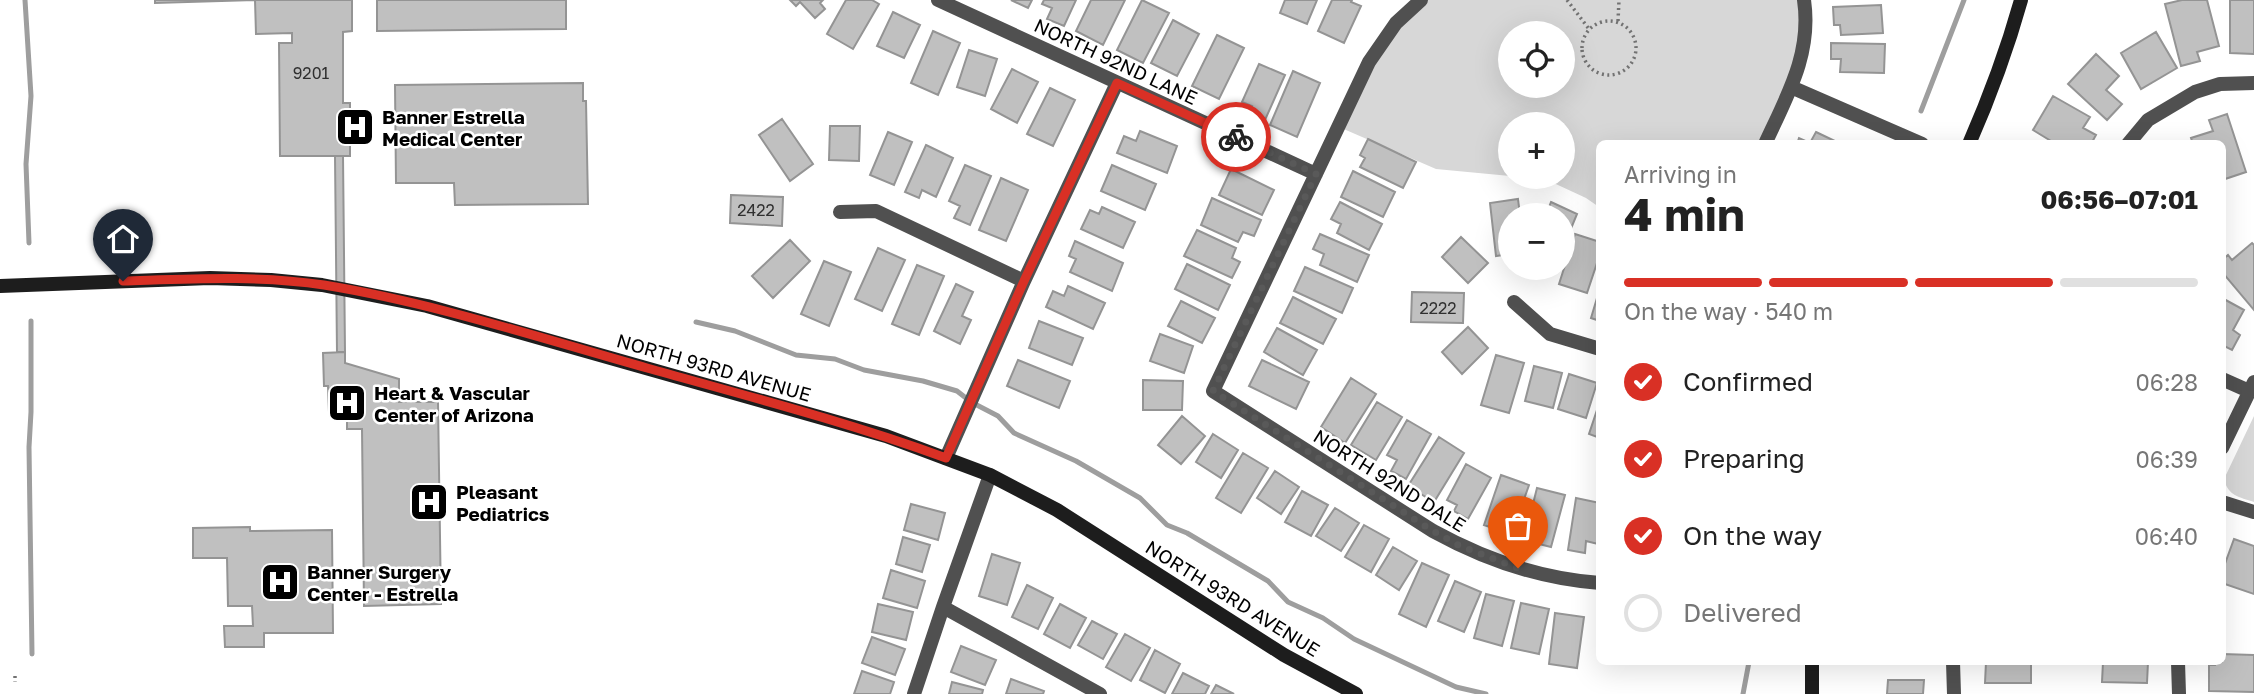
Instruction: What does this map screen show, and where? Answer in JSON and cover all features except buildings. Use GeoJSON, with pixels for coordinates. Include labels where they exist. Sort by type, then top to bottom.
{"type":"FeatureCollection","features":[{"type":"Feature","properties":{"kind":"street","name":"NORTH 92ND LANE"},"geometry":{"type":"LineString","coordinates":[[938,0],[1316,174]]}},
{"type":"Feature","properties":{"kind":"street"},"geometry":{"type":"LineString","coordinates":[[1767,140],[1791,86],[1806,34],[1804,0]]}},
{"type":"Feature","properties":{"kind":"street"},"geometry":{"type":"LineString","coordinates":[[1971,140],[2007,48],[2021,0]]}},
{"type":"Feature","properties":{"kind":"street"},"geometry":{"type":"LineString","coordinates":[[1316,174],[1374,53],[1396,23],[1418,1]]}},
{"type":"Feature","properties":{"kind":"street"},"geometry":{"type":"LineString","coordinates":[[946,458],[1024,281],[1117,83]]}},
{"type":"Feature","properties":{"kind":"street"},"geometry":{"type":"LineString","coordinates":[[2131,140],[2148,120],[2195,92],[2220,84],[2254,83]]}},
{"type":"Feature","properties":{"kind":"street"},"geometry":{"type":"LineString","coordinates":[[1791,86],[1913,140]]}},
{"type":"Feature","properties":{"kind":"street","name":"NORTH 92ND DALE"},"geometry":{"type":"LineString","coordinates":[[1316,174],[1213,391],[1460,546],[1502,563],[1534,572],[1576,582],[1596,583]]}},
{"type":"Feature","properties":{"kind":"street"},"geometry":{"type":"LineString","coordinates":[[840,212],[877,211],[1024,281]]}},
{"type":"Feature","properties":{"kind":"street","name":"NORTH 93RD AVENUE"},"geometry":{"type":"LineString","coordinates":[[0,286],[210,278],[322,285],[437,309],[887,436],[990,475],[1057,510],[1284,655],[1356,694]]}},
{"type":"Feature","properties":{"kind":"street"},"geometry":{"type":"LineString","coordinates":[[1514,302],[1550,334],[1596,348]]}},
{"type":"Feature","properties":{"kind":"street"},"geometry":{"type":"LineString","coordinates":[[2226,380],[2251,386],[2226,439]]}},
{"type":"Feature","properties":{"kind":"street"},"geometry":{"type":"LineString","coordinates":[[914,694],[990,475]]}},
{"type":"Feature","properties":{"kind":"street"},"geometry":{"type":"LineString","coordinates":[[2226,503],[2254,512]]}},
{"type":"Feature","properties":{"kind":"street"},"geometry":{"type":"LineString","coordinates":[[943,607],[1076,687],[1100,694]]}},
{"type":"Feature","properties":{"kind":"street"},"geometry":{"type":"LineString","coordinates":[[1812,665],[1812,694]]}},
{"type":"Feature","properties":{"kind":"street"},"geometry":{"type":"LineString","coordinates":[[1953,665],[1954,694]]}},
{"type":"Feature","properties":{"kind":"street"},"geometry":{"type":"LineString","coordinates":[[2178,665],[2179,694]]}},
{"type":"Feature","properties":{"kind":"path"},"geometry":{"type":"LineString","coordinates":[[1567,0],[1589,29]]}},
{"type":"Feature","properties":{"kind":"path"},"geometry":{"type":"LineString","coordinates":[[1618,21],[1619,0]]}},
{"type":"Feature","properties":{"kind":"path"},"geometry":{"type":"LineString","coordinates":[[1603,21],[1618,21],[1629,28],[1636,48],[1631,64],[1618,74],[1602,74],[1588,66],[1582,50],[1583,38],[1589,29],[1603,21]]}},
{"type":"Feature","properties":{"kind":"path"},"geometry":{"type":"LineString","coordinates":[[15,676],[15,682]]}},
{"type":"Feature","properties":{"kind":"shaded area"},"geometry":{"type":"Polygon","coordinates":[[[1421,0],[1804,0],[1806,34],[1766,140],[1596,140],[1596,205],[1567,189],[1575,189],[1575,112],[1498,112],[1498,175],[1436,169],[1339,127],[1369,62],[1421,0]]]}},
{"type":"Feature","properties":{"kind":"shaded area"},"geometry":{"type":"Polygon","coordinates":[[[2254,416],[2254,502],[2231,492],[2226,485],[2226,475],[2254,416]]]}},
{"type":"Feature","properties":{"kind":"waterway"},"geometry":{"type":"LineString","coordinates":[[25,0],[31,96],[26,164],[29,243]]}},
{"type":"Feature","properties":{"kind":"waterway"},"geometry":{"type":"LineString","coordinates":[[1921,111],[1964,0]]}},
{"type":"Feature","properties":{"kind":"waterway"},"geometry":{"type":"LineString","coordinates":[[31,321],[29,447],[32,654]]}},
{"type":"Feature","properties":{"kind":"waterway"},"geometry":{"type":"LineString","coordinates":[[696,322],[735,331],[796,355],[835,359],[864,370],[923,381],[957,391],[971,402],[998,416],[1014,433],[1076,461],[1140,498],[1167,525],[1187,533],[1268,581],[1288,602],[1323,618],[1354,639],[1456,687],[1486,694]]}},
{"type":"Feature","properties":{"kind":"waterway"},"geometry":{"type":"LineString","coordinates":[[1743,694],[1748,665]]}},
{"type":"Feature","properties":{"kind":"way so far"},"geometry":{"type":"LineString","coordinates":[[1236,137],[1316,174],[1213,391],[1433,531],[1460,546],[1518,568]]}},
{"type":"Feature","properties":{"kind":"place","name":"Banner Estrella Medical Center"},"geometry":{"type":"Point","coordinates":[355,127]}},
{"type":"Feature","properties":{"kind":"place","name":"Heart & Vascular Center of Arizona"},"geometry":{"type":"Point","coordinates":[347,403]}},
{"type":"Feature","properties":{"kind":"place","name":"Pleasant Pediatrics"},"geometry":{"type":"Point","coordinates":[429,502]}},
{"type":"Feature","properties":{"kind":"place","name":"Banner Surgery Center - Estrella"},"geometry":{"type":"Point","coordinates":[280,582]}},
{"type":"Feature","properties":{"kind":"route"},"geometry":{"type":"LineString","coordinates":[[123,281],[210,278],[271,280],[322,285],[427,306],[887,436],[946,458],[1024,281],[1117,83],[1236,137]]}}]}
